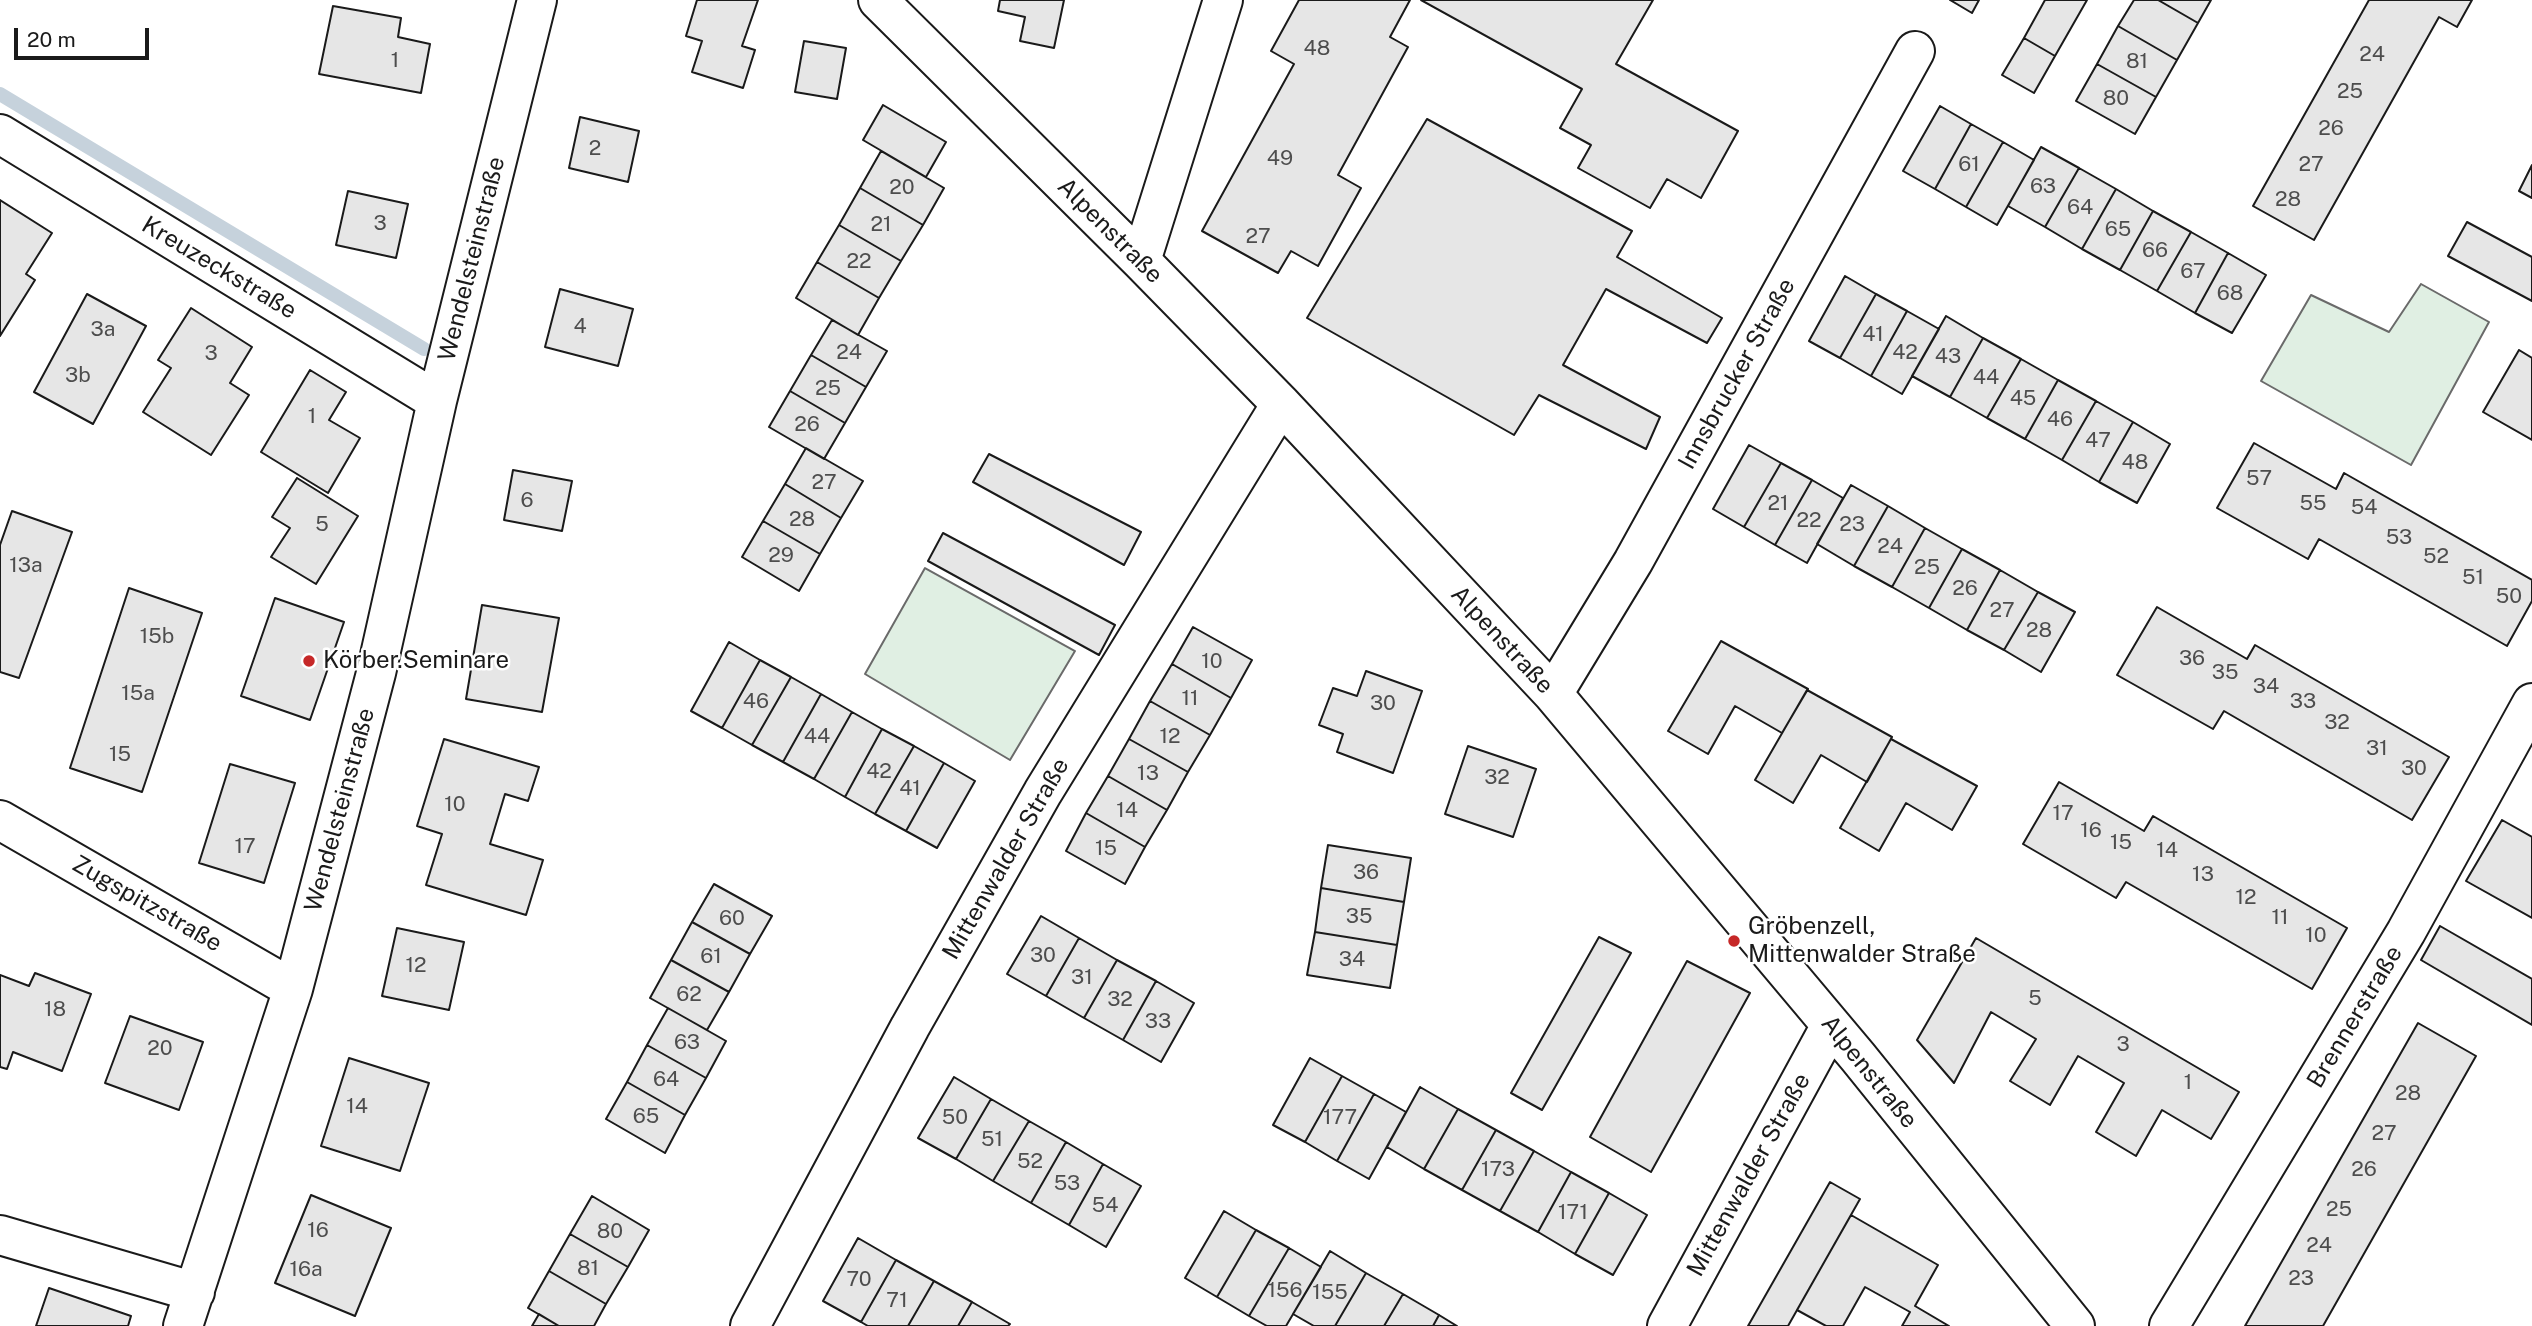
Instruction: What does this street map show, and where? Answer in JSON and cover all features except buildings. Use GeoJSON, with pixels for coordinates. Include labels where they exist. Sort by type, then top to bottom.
{"type":"FeatureCollection","features":[{"type":"Feature","properties":{"kind":"street","name":"Wendelsteinstraße"},"geometry":{"type":"LineString","coordinates":[[189,1309],[293,989],[376,673],[437,401],[537,0]]}},
{"type":"Feature","properties":{"kind":"street","name":"Alpenstraße"},"geometry":{"type":"LineString","coordinates":[[878,0],[1281,404],[1553,694],[1831,1025],[2075,1326]]}},
{"type":"Feature","properties":{"kind":"street"},"geometry":{"type":"LineString","coordinates":[[1141,261],[1223,0]]}},
{"type":"Feature","properties":{"kind":"street","name":"Innsbrucker Straße"},"geometry":{"type":"LineString","coordinates":[[1553,694],[1633,562],[1915,51]]}},
{"type":"Feature","properties":{"kind":"street","name":"Kreuzeckstraße"},"geometry":{"type":"LineString","coordinates":[[0,134],[437,401]]}},
{"type":"Feature","properties":{"kind":"street","name":"Mittenwalder Straße"},"geometry":{"type":"LineString","coordinates":[[750,1326],[910,1027],[1043,792],[1281,404]]}},
{"type":"Feature","properties":{"kind":"street","name":"Brennerstraße"},"geometry":{"type":"LineString","coordinates":[[2169,1326],[2406,932],[2532,703]]}},
{"type":"Feature","properties":{"kind":"street","name":"Zugspitzstraße"},"geometry":{"type":"LineString","coordinates":[[0,820],[293,989]]}},
{"type":"Feature","properties":{"kind":"street","name":"Mittenwalder Straße"},"geometry":{"type":"LineString","coordinates":[[1667,1326],[1831,1025]]}},
{"type":"Feature","properties":{"kind":"street"},"geometry":{"type":"LineString","coordinates":[[0,1235],[189,1309]]}},
{"type":"Feature","properties":{"kind":"green space"},"geometry":{"type":"Polygon","coordinates":[[[2421,284],[2489,322],[2411,465],[2261,381],[2311,295],[2389,332],[2421,284]]]}},
{"type":"Feature","properties":{"kind":"green space"},"geometry":{"type":"Polygon","coordinates":[[[925,568],[1075,651],[1010,760],[865,674],[925,568]]]}},
{"type":"Feature","properties":{"kind":"waterway"},"geometry":{"type":"LineString","coordinates":[[0,94],[424,349]]}},
{"type":"Feature","properties":{"kind":"place","name":"Körber.Seminare"},"geometry":{"type":"Point","coordinates":[309,661]}},
{"type":"Feature","properties":{"kind":"place","name":"Gröbenzell, Mittenwalder Straße"},"geometry":{"type":"Point","coordinates":[1734,941]}}]}
